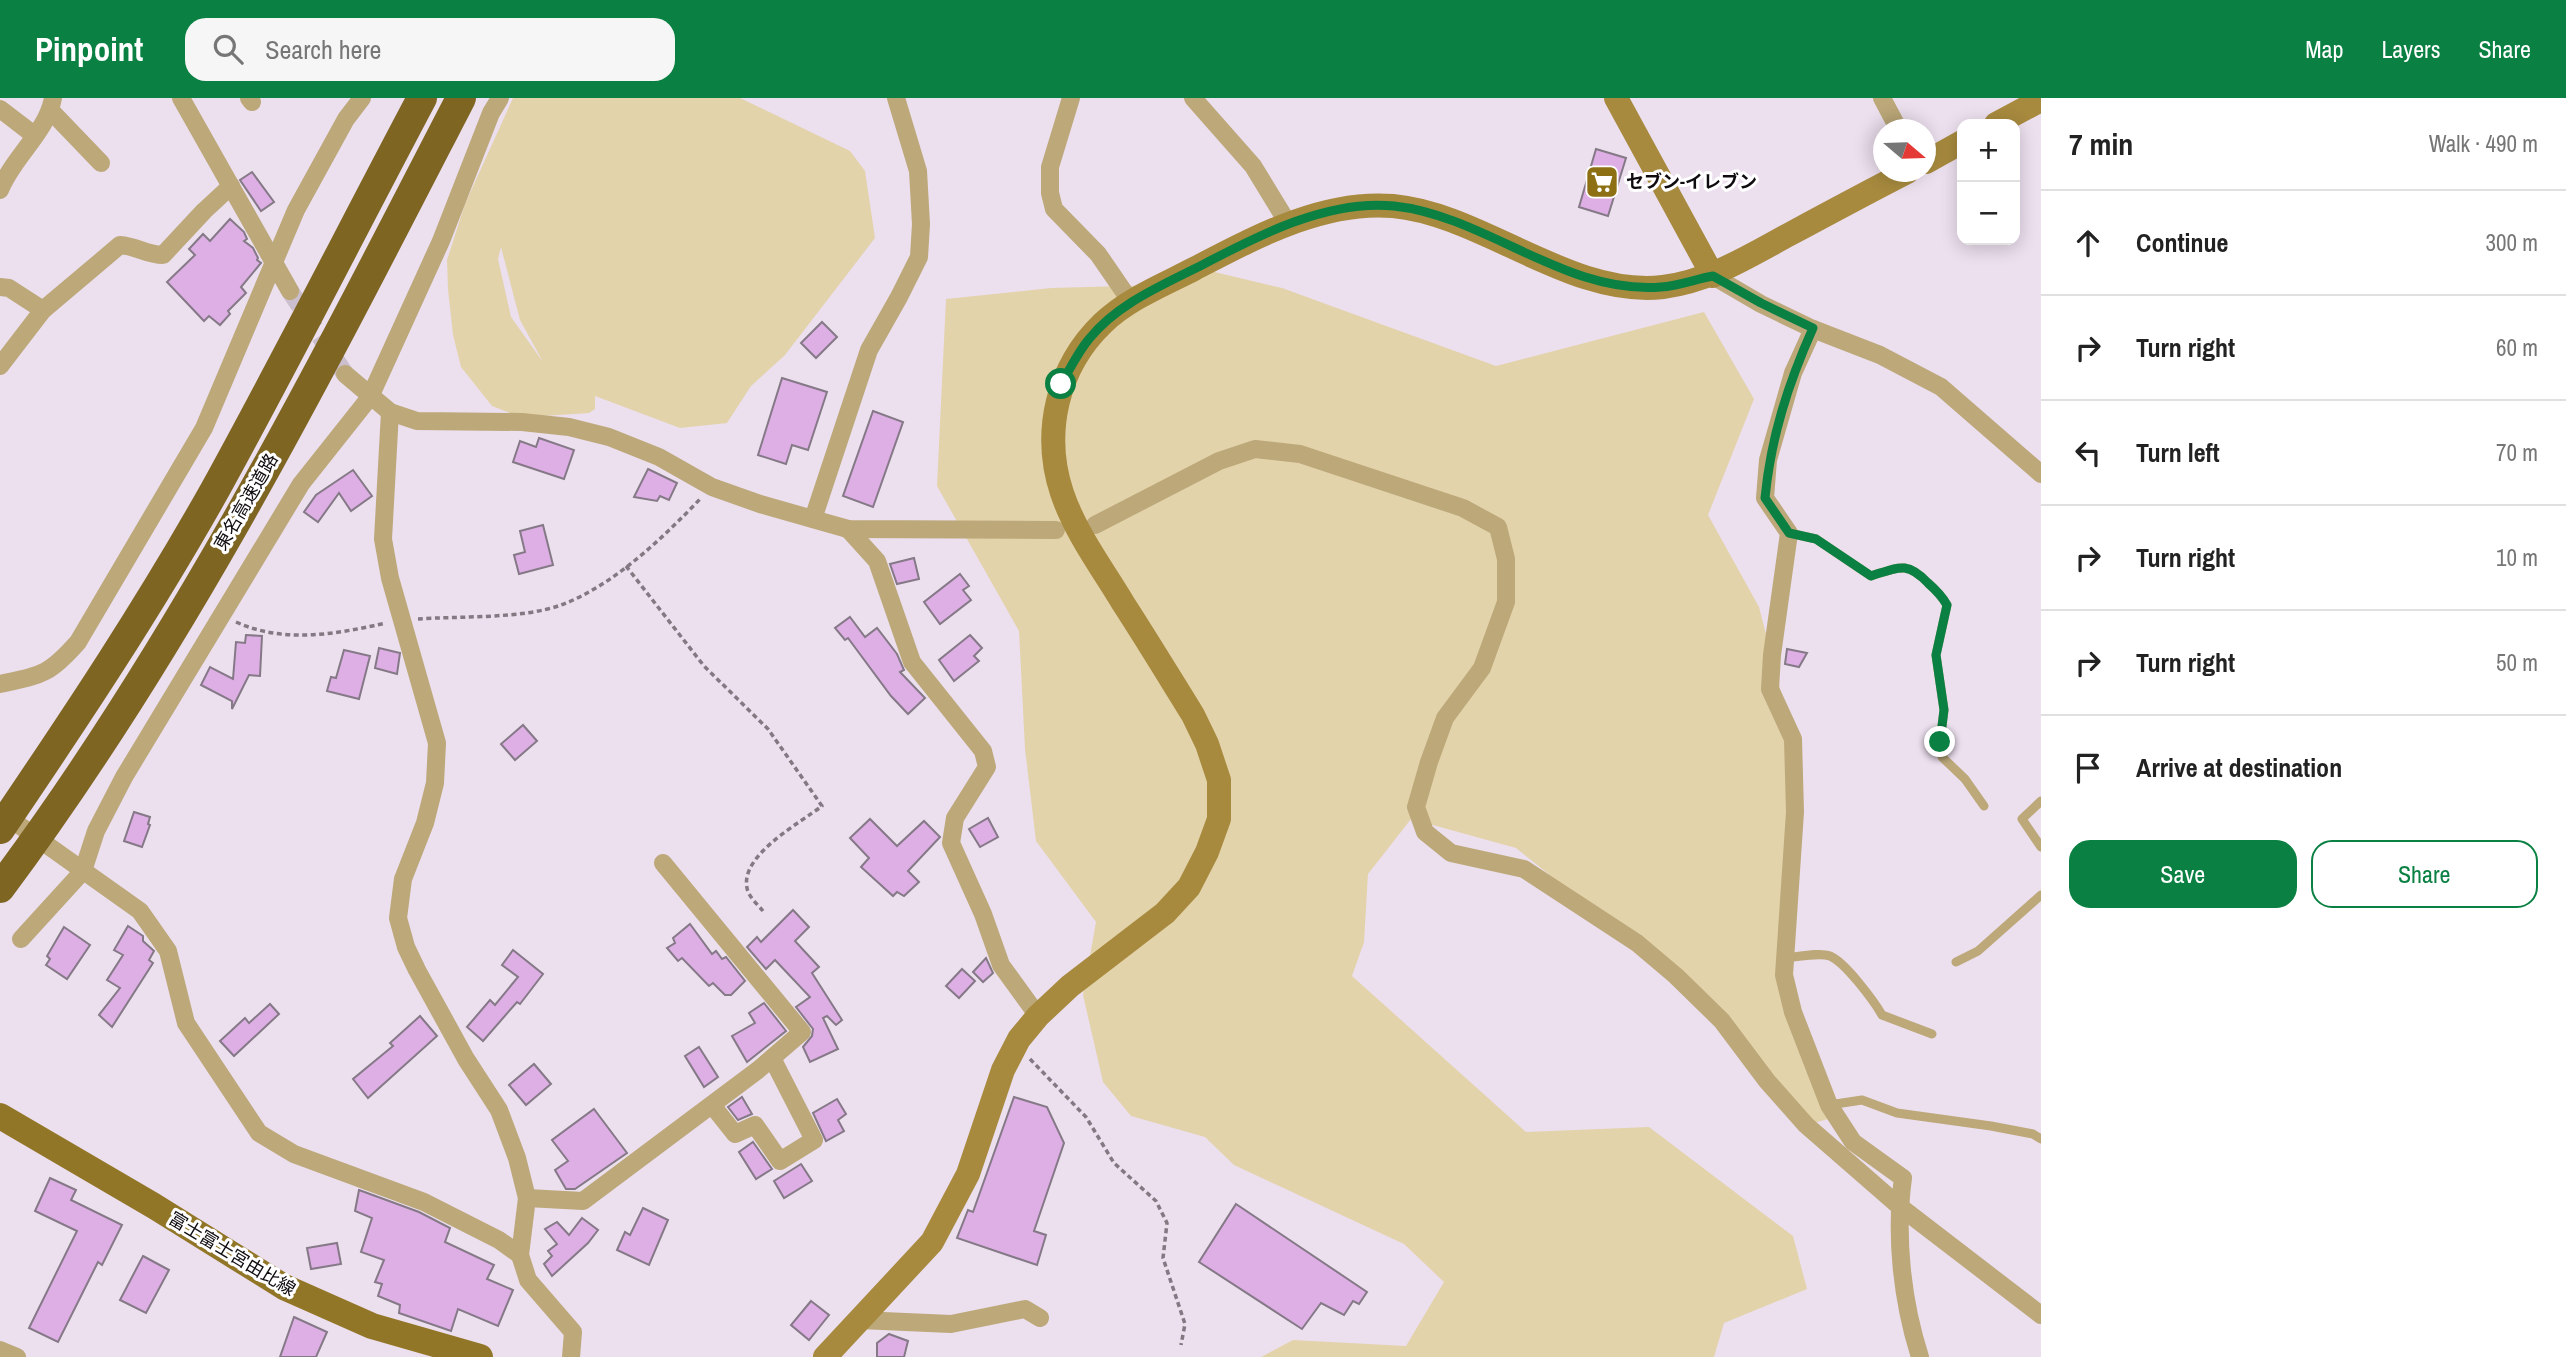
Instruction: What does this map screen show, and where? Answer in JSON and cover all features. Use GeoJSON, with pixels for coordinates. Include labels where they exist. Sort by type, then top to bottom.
{"type":"FeatureCollection","features":[{"type":"Feature","properties":{"kind":"highway","name":"東名高速道路"},"geometry":{"type":"LineString","coordinates":[[0,829],[88,700],[215,489],[422,98]]}},
{"type":"Feature","properties":{"kind":"highway","name":"東名高速道路"},"geometry":{"type":"LineString","coordinates":[[0,888],[91,760],[163,647],[292,423],[461,98]]}},
{"type":"Feature","properties":{"kind":"main road","name":"富士富士宮由比線"},"geometry":{"type":"LineString","coordinates":[[0,1116],[142,1199],[284,1287],[372,1326],[480,1357]]}},
{"type":"Feature","properties":{"kind":"street"},"geometry":{"type":"LineString","coordinates":[[181,98],[290,291]]}},
{"type":"Feature","properties":{"kind":"street"},"geometry":{"type":"LineString","coordinates":[[0,684],[39,676],[59,664],[78,642],[204,428],[296,209],[346,119],[362,98]]}},
{"type":"Feature","properties":{"kind":"street"},"geometry":{"type":"LineString","coordinates":[[21,939],[83,871],[96,831],[124,777],[300,484],[370,397],[441,241],[491,113],[500,98]]}},
{"type":"Feature","properties":{"kind":"street"},"geometry":{"type":"LineString","coordinates":[[813,519],[869,349],[919,257],[921,225],[918,170],[896,98]]}},
{"type":"Feature","properties":{"kind":"street"},"geometry":{"type":"LineString","coordinates":[[1072,98],[1050,167],[1049,193],[1054,209],[1098,254],[1131,302]]}},
{"type":"Feature","properties":{"kind":"street"},"geometry":{"type":"LineString","coordinates":[[1193,98],[1253,166],[1289,225]]}},
{"type":"Feature","properties":{"kind":"street"},"geometry":{"type":"LineString","coordinates":[[1616,98],[1713,276],[1761,303],[1880,355],[1941,387],[2041,474]]}},
{"type":"Feature","properties":{"kind":"street"},"geometry":{"type":"LineString","coordinates":[[1882,98],[1893,119]]}},
{"type":"Feature","properties":{"kind":"street"},"geometry":{"type":"LineString","coordinates":[[2005,119],[2041,100]]}},
{"type":"Feature","properties":{"kind":"street"},"geometry":{"type":"LineString","coordinates":[[0,190],[5,176],[52,105],[101,163]]}},
{"type":"Feature","properties":{"kind":"street"},"geometry":{"type":"LineString","coordinates":[[0,109],[34,135]]}},
{"type":"Feature","properties":{"kind":"street"},"geometry":{"type":"LineString","coordinates":[[1936,156],[1957,145]]}},
{"type":"Feature","properties":{"kind":"street"},"geometry":{"type":"LineString","coordinates":[[825,1357],[932,1242],[968,1174],[1003,1070],[1019,1038],[1070,986],[1165,913],[1189,887],[1207,852],[1219,820],[1219,780],[1207,744],[1193,715],[1087,545],[1062,494],[1052,442],[1061,384],[1088,339],[1104,322],[1131,302],[1263,233],[1351,207],[1393,206],[1436,215],[1585,278],[1629,286],[1661,287],[1713,276],[1888,182]]}},
{"type":"Feature","properties":{"kind":"street"},"geometry":{"type":"LineString","coordinates":[[0,366],[43,310],[120,245],[134,246],[151,255],[163,255],[231,186]]}},
{"type":"Feature","properties":{"kind":"street"},"geometry":{"type":"LineString","coordinates":[[0,287],[9,288],[43,310]]}},
{"type":"Feature","properties":{"kind":"street"},"geometry":{"type":"LineString","coordinates":[[1813,328],[1793,373],[1768,460],[1765,498],[1789,533],[1772,655],[1770,690],[1793,739],[1795,812],[1784,975],[1793,1012],[1829,1105],[1853,1142],[1903,1178],[1899,1206],[1903,1278],[1920,1357]]}},
{"type":"Feature","properties":{"kind":"street"},"geometry":{"type":"LineString","coordinates":[[345,374],[390,412],[417,421],[522,422],[569,427],[609,437],[659,457],[712,487],[848,529],[1056,530]]}},
{"type":"Feature","properties":{"kind":"street"},"geometry":{"type":"LineString","coordinates":[[390,412],[383,539],[401,620],[437,743],[435,783],[425,823],[403,879],[398,918],[406,947],[417,970],[466,1059],[499,1110],[517,1158],[527,1198],[520,1255],[528,1280],[573,1332],[571,1357]]}},
{"type":"Feature","properties":{"kind":"street"},"geometry":{"type":"LineString","coordinates":[[1096,525],[1219,461],[1255,449],[1300,454],[1463,508],[1498,527],[1506,559],[1506,602],[1482,668],[1445,718],[1429,762],[1416,807],[1425,832],[1451,853],[1524,870],[1637,943],[1722,1021],[1767,1081],[1806,1125],[1899,1206],[2041,1315]]}},
{"type":"Feature","properties":{"kind":"street"},"geometry":{"type":"LineString","coordinates":[[848,529],[877,561],[912,662],[983,751],[987,766],[955,818],[951,843],[983,914],[1001,965],[1038,1016]]}},
{"type":"Feature","properties":{"kind":"street"},"geometry":{"type":"LineString","coordinates":[[0,811],[140,911],[168,951],[186,1023],[259,1133],[294,1154],[424,1202],[499,1240],[520,1255]]}},
{"type":"Feature","properties":{"kind":"street"},"geometry":{"type":"LineString","coordinates":[[527,1198],[583,1201],[712,1105],[802,1032],[663,863]]}},
{"type":"Feature","properties":{"kind":"street"},"geometry":{"type":"LineString","coordinates":[[712,1105],[735,1134],[755,1125],[780,1161],[814,1140],[772,1058]]}},
{"type":"Feature","properties":{"kind":"street"},"geometry":{"type":"LineString","coordinates":[[860,1320],[951,1324],[1025,1309],[1040,1318]]}},
{"type":"Feature","properties":{"kind":"street"},"geometry":{"type":"LineString","coordinates":[[0,1350],[17,1357]]}},
{"type":"Feature","properties":{"kind":"lane"},"geometry":{"type":"LineString","coordinates":[[1789,533],[1816,539],[1871,576],[1898,568],[1915,570],[1942,596],[1947,605],[1936,655],[1944,710],[1940,742],[1942,757],[1965,779],[1984,806]]}},
{"type":"Feature","properties":{"kind":"lane"},"geometry":{"type":"LineString","coordinates":[[2041,801],[2022,819],[2041,847]]}},
{"type":"Feature","properties":{"kind":"lane"},"geometry":{"type":"LineString","coordinates":[[1956,962],[1978,951],[2041,895]]}},
{"type":"Feature","properties":{"kind":"lane"},"geometry":{"type":"LineString","coordinates":[[1785,958],[1828,955],[1838,961],[1874,1000],[1882,1015],[1932,1034]]}},
{"type":"Feature","properties":{"kind":"lane"},"geometry":{"type":"LineString","coordinates":[[1829,1105],[1862,1100],[1897,1113],[1991,1126],[2033,1134],[2041,1139]]}},
{"type":"Feature","properties":{"kind":"path"},"geometry":{"type":"LineString","coordinates":[[222,617],[244,626],[299,636],[340,633],[401,620],[520,613],[561,605],[597,586],[662,539],[712,487]]}},
{"type":"Feature","properties":{"kind":"path"},"geometry":{"type":"LineString","coordinates":[[626,566],[704,666],[768,729],[822,806],[763,850],[748,870],[747,890],[763,911]]}},
{"type":"Feature","properties":{"kind":"path"},"geometry":{"type":"LineString","coordinates":[[1019,1038],[1030,1059],[1086,1117],[1114,1163],[1156,1201],[1167,1223],[1163,1258],[1185,1324],[1181,1345]]}},
{"type":"Feature","properties":{"kind":"shaded area"},"geometry":{"type":"Polygon","coordinates":[[[513,98],[740,98],[850,151],[865,171],[875,238],[785,355],[751,386],[727,423],[680,428],[595,396],[595,409],[589,413],[528,417],[492,406],[461,367],[453,335],[447,260],[465,204],[513,98]],[[501,247],[498,259],[511,317],[543,362],[520,320],[501,247]]]}},
{"type":"Feature","properties":{"kind":"shaded area"},"geometry":{"type":"Polygon","coordinates":[[[1202,269],[1282,288],[1496,366],[1704,312],[1754,399],[1708,515],[1759,607],[1793,739],[1793,1012],[1832,1118],[1806,1125],[1649,954],[1516,848],[1411,819],[1368,874],[1364,942],[1352,976],[1526,1132],[1649,1127],[1793,1236],[1807,1289],[1724,1323],[1714,1357],[1261,1357],[1293,1340],[1406,1346],[1444,1282],[1404,1244],[1234,1165],[1205,1137],[1131,1116],[1103,1082],[1083,995],[1096,922],[1036,841],[1025,749],[1019,631],[937,486],[946,299],[1051,288],[1161,285],[1202,269]]]}},
{"type":"Feature","properties":{"kind":"building","name":"セブン-イレブン"},"geometry":{"type":"Polygon","coordinates":[[[1596,149],[1626,158],[1608,216],[1579,207],[1596,149]]]}},
{"type":"Feature","properties":{"kind":"building"},"geometry":{"type":"Polygon","coordinates":[[[252,172],[274,202],[261,211],[240,180],[252,172]]]}},
{"type":"Feature","properties":{"kind":"building"},"geometry":{"type":"Polygon","coordinates":[[[230,219],[244,232],[247,239],[244,241],[253,248],[257,260],[261,263],[241,287],[246,293],[228,311],[230,314],[220,325],[209,316],[204,321],[167,282],[195,255],[189,249],[203,234],[210,241],[230,219]]]}},
{"type":"Feature","properties":{"kind":"building"},"geometry":{"type":"Polygon","coordinates":[[[822,322],[837,337],[816,358],[801,343],[822,322]]]}},
{"type":"Feature","properties":{"kind":"building"},"geometry":{"type":"Polygon","coordinates":[[[782,378],[827,392],[808,450],[792,445],[786,464],[758,455],[782,378]]]}},
{"type":"Feature","properties":{"kind":"building"},"geometry":{"type":"Polygon","coordinates":[[[873,411],[903,422],[873,507],[843,496],[873,411]]]}},
{"type":"Feature","properties":{"kind":"building"},"geometry":{"type":"Polygon","coordinates":[[[539,438],[574,450],[564,479],[513,462],[520,441],[536,447],[539,438]]]}},
{"type":"Feature","properties":{"kind":"building"},"geometry":{"type":"Polygon","coordinates":[[[648,469],[677,483],[669,500],[660,496],[657,501],[634,497],[648,469]]]}},
{"type":"Feature","properties":{"kind":"building"},"geometry":{"type":"Polygon","coordinates":[[[353,470],[372,496],[351,511],[339,493],[318,522],[304,512],[316,495],[353,470]]]}},
{"type":"Feature","properties":{"kind":"building"},"geometry":{"type":"Polygon","coordinates":[[[543,525],[553,565],[519,574],[514,555],[525,552],[520,531],[543,525]]]}},
{"type":"Feature","properties":{"kind":"building"},"geometry":{"type":"Polygon","coordinates":[[[914,558],[919,579],[897,584],[890,564],[914,558]]]}},
{"type":"Feature","properties":{"kind":"building"},"geometry":{"type":"Polygon","coordinates":[[[960,574],[969,586],[963,590],[971,600],[940,624],[924,602],[960,574]]]}},
{"type":"Feature","properties":{"kind":"building"},"geometry":{"type":"Polygon","coordinates":[[[850,617],[865,637],[877,628],[897,654],[904,670],[900,672],[925,698],[908,714],[891,696],[848,638],[845,640],[835,628],[850,617]]]}},
{"type":"Feature","properties":{"kind":"building"},"geometry":{"type":"Polygon","coordinates":[[[246,635],[262,636],[260,676],[249,675],[232,709],[232,701],[201,685],[210,667],[233,679],[236,642],[245,643],[246,635]]]}},
{"type":"Feature","properties":{"kind":"building"},"geometry":{"type":"Polygon","coordinates":[[[970,635],[982,648],[974,656],[979,661],[954,681],[939,660],[970,635]]]}},
{"type":"Feature","properties":{"kind":"building"},"geometry":{"type":"Polygon","coordinates":[[[379,648],[400,653],[397,674],[375,668],[379,648]]]}},
{"type":"Feature","properties":{"kind":"building"},"geometry":{"type":"Polygon","coordinates":[[[1787,649],[1807,653],[1799,667],[1785,664],[1787,649]]]}},
{"type":"Feature","properties":{"kind":"building"},"geometry":{"type":"Polygon","coordinates":[[[344,650],[370,656],[359,699],[327,691],[331,677],[336,678],[344,650]]]}},
{"type":"Feature","properties":{"kind":"building"},"geometry":{"type":"Polygon","coordinates":[[[523,725],[537,741],[515,760],[501,744],[523,725]]]}},
{"type":"Feature","properties":{"kind":"building"},"geometry":{"type":"Polygon","coordinates":[[[134,812],[150,817],[142,847],[124,841],[134,812]]]}},
{"type":"Feature","properties":{"kind":"building"},"geometry":{"type":"Polygon","coordinates":[[[988,818],[998,837],[980,847],[969,829],[988,818]]]}},
{"type":"Feature","properties":{"kind":"building"},"geometry":{"type":"Polygon","coordinates":[[[870,819],[897,846],[924,821],[940,837],[908,871],[919,882],[904,896],[897,892],[893,896],[861,867],[869,858],[850,838],[870,819]]]}},
{"type":"Feature","properties":{"kind":"building"},"geometry":{"type":"Polygon","coordinates":[[[793,910],[809,927],[795,941],[819,967],[812,973],[842,1020],[836,1025],[827,1016],[823,1018],[838,1049],[810,1062],[803,1047],[812,1036],[813,1029],[796,1007],[810,997],[775,960],[766,969],[747,947],[757,937],[761,942],[793,910]]]}},
{"type":"Feature","properties":{"kind":"building"},"geometry":{"type":"Polygon","coordinates":[[[690,924],[712,954],[716,951],[722,959],[726,957],[745,981],[731,995],[725,995],[713,983],[709,986],[682,958],[678,961],[667,948],[675,943],[673,938],[690,924]]]}},
{"type":"Feature","properties":{"kind":"building"},"geometry":{"type":"Polygon","coordinates":[[[128,926],[143,936],[143,941],[154,951],[149,960],[153,963],[112,1027],[99,1015],[120,988],[107,980],[123,955],[114,950],[128,926]]]}},
{"type":"Feature","properties":{"kind":"building"},"geometry":{"type":"Polygon","coordinates":[[[64,927],[90,945],[67,979],[46,965],[50,959],[47,956],[64,927]]]}},
{"type":"Feature","properties":{"kind":"building"},"geometry":{"type":"Polygon","coordinates":[[[513,950],[543,974],[520,1004],[517,1002],[483,1041],[467,1027],[490,1000],[495,1005],[518,977],[502,965],[513,950]]]}},
{"type":"Feature","properties":{"kind":"building"},"geometry":{"type":"Polygon","coordinates":[[[986,958],[993,973],[983,982],[973,972],[986,958]]]}},
{"type":"Feature","properties":{"kind":"building"},"geometry":{"type":"Polygon","coordinates":[[[962,969],[975,981],[959,998],[946,986],[962,969]]]}},
{"type":"Feature","properties":{"kind":"building"},"geometry":{"type":"Polygon","coordinates":[[[764,1003],[786,1031],[747,1062],[732,1036],[755,1023],[749,1013],[764,1003]]]}},
{"type":"Feature","properties":{"kind":"building"},"geometry":{"type":"Polygon","coordinates":[[[270,1004],[279,1014],[234,1056],[220,1041],[245,1018],[249,1023],[270,1004]]]}},
{"type":"Feature","properties":{"kind":"building"},"geometry":{"type":"Polygon","coordinates":[[[420,1016],[437,1036],[368,1098],[353,1079],[393,1046],[390,1043],[420,1016]]]}},
{"type":"Feature","properties":{"kind":"building"},"geometry":{"type":"Polygon","coordinates":[[[699,1047],[718,1077],[704,1087],[685,1056],[699,1047]]]}},
{"type":"Feature","properties":{"kind":"building"},"geometry":{"type":"Polygon","coordinates":[[[534,1064],[551,1084],[526,1105],[509,1085],[534,1064]]]}},
{"type":"Feature","properties":{"kind":"building"},"geometry":{"type":"Polygon","coordinates":[[[742,1097],[752,1114],[738,1120],[728,1107],[742,1097]]]}},
{"type":"Feature","properties":{"kind":"building"},"geometry":{"type":"Polygon","coordinates":[[[1014,1097],[1047,1107],[1064,1143],[1034,1231],[1046,1235],[1037,1265],[957,1238],[968,1210],[973,1212],[1014,1097]]]}},
{"type":"Feature","properties":{"kind":"building"},"geometry":{"type":"Polygon","coordinates":[[[837,1099],[846,1114],[838,1120],[844,1131],[826,1141],[813,1113],[837,1099]]]}},
{"type":"Feature","properties":{"kind":"building"},"geometry":{"type":"Polygon","coordinates":[[[594,1109],[627,1153],[575,1189],[566,1189],[555,1170],[568,1161],[552,1140],[594,1109]]]}},
{"type":"Feature","properties":{"kind":"building"},"geometry":{"type":"Polygon","coordinates":[[[753,1142],[772,1169],[756,1179],[739,1152],[753,1142]]]}},
{"type":"Feature","properties":{"kind":"building"},"geometry":{"type":"Polygon","coordinates":[[[801,1164],[812,1181],[784,1198],[774,1181],[801,1164]]]}},
{"type":"Feature","properties":{"kind":"building"},"geometry":{"type":"Polygon","coordinates":[[[50,1178],[76,1190],[71,1200],[122,1225],[102,1265],[98,1262],[58,1342],[29,1328],[77,1231],[35,1211],[50,1178]]]}},
{"type":"Feature","properties":{"kind":"building"},"geometry":{"type":"Polygon","coordinates":[[[359,1190],[419,1212],[450,1228],[445,1242],[494,1265],[487,1279],[513,1290],[498,1326],[458,1309],[451,1331],[399,1313],[400,1305],[378,1296],[382,1284],[375,1282],[384,1260],[361,1252],[372,1218],[355,1211],[359,1190]]]}},
{"type":"Feature","properties":{"kind":"building"},"geometry":{"type":"Polygon","coordinates":[[[1236,1204],[1367,1292],[1359,1304],[1353,1301],[1344,1315],[1321,1303],[1302,1329],[1199,1262],[1236,1204]]]}},
{"type":"Feature","properties":{"kind":"building"},"geometry":{"type":"Polygon","coordinates":[[[643,1208],[668,1220],[649,1265],[617,1250],[625,1232],[630,1235],[643,1208]]]}},
{"type":"Feature","properties":{"kind":"building"},"geometry":{"type":"Polygon","coordinates":[[[582,1218],[598,1230],[588,1243],[552,1276],[544,1264],[552,1256],[548,1251],[557,1244],[545,1229],[557,1222],[569,1235],[582,1218]]]}},
{"type":"Feature","properties":{"kind":"building"},"geometry":{"type":"Polygon","coordinates":[[[337,1243],[341,1264],[311,1269],[307,1248],[337,1243]]]}},
{"type":"Feature","properties":{"kind":"building"},"geometry":{"type":"Polygon","coordinates":[[[143,1256],[169,1270],[146,1313],[120,1300],[143,1256]]]}},
{"type":"Feature","properties":{"kind":"building"},"geometry":{"type":"Polygon","coordinates":[[[811,1301],[829,1315],[809,1340],[791,1325],[811,1301]]]}},
{"type":"Feature","properties":{"kind":"building"},"geometry":{"type":"Polygon","coordinates":[[[294,1317],[327,1332],[316,1357],[280,1357],[294,1317]]]}},
{"type":"Feature","properties":{"kind":"building"},"geometry":{"type":"Polygon","coordinates":[[[889,1334],[908,1341],[904,1357],[877,1357],[877,1343],[889,1334]]]}},
{"type":"Feature","properties":{"kind":"tunnel"},"geometry":{"type":"LineString","coordinates":[[290,291],[345,374]]}},
{"type":"Feature","properties":{"kind":"place","name":"セブン-イレブン"},"geometry":{"type":"Point","coordinates":[1602,182]}},
{"type":"Feature","properties":{"kind":"route"},"geometry":{"type":"LineString","coordinates":[[1061,384],[1088,339],[1104,322],[1131,302],[1263,233],[1351,207],[1393,206],[1436,215],[1585,278],[1629,286],[1661,287],[1713,276],[1813,328],[1781,409],[1768,460],[1765,498],[1789,533],[1816,539],[1871,576],[1898,568],[1915,570],[1942,596],[1947,605],[1936,655],[1944,710],[1940,742]]}}]}
